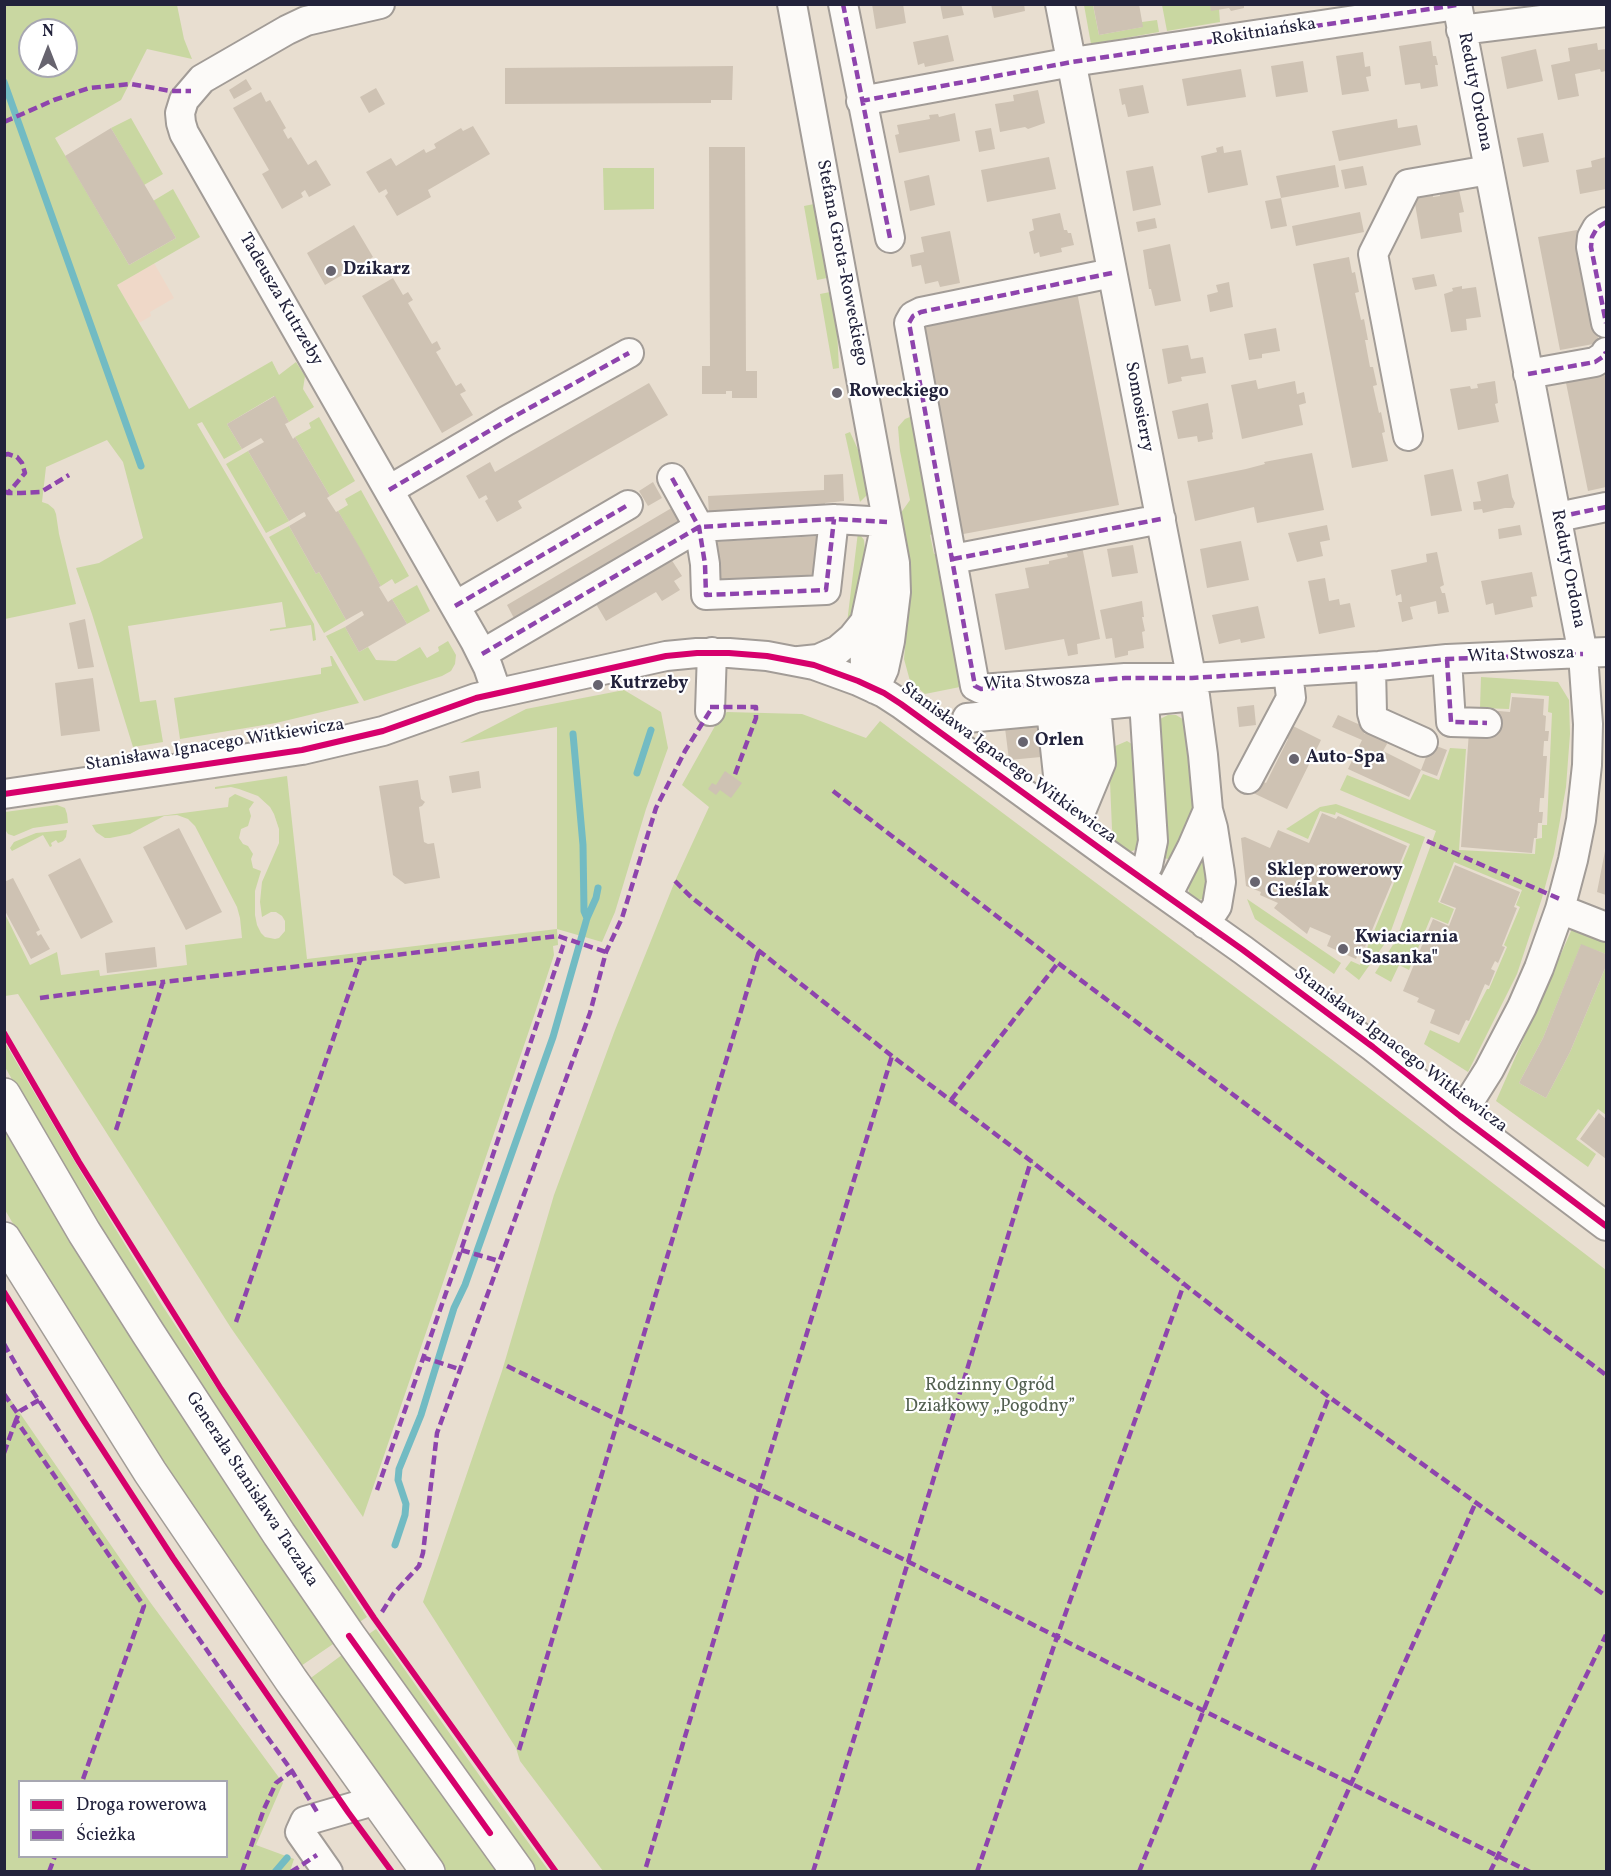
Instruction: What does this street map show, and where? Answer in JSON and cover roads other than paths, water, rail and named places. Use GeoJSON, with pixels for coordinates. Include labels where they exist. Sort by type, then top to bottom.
{"type":"FeatureCollection","features":[{"type":"Feature","properties":{"kind":"main road","name":"Generała Stanisława Taczaka"},"geometry":{"type":"LineString","coordinates":[[4,1095],[97,1252],[279,1534],[518,1872]]}},
{"type":"Feature","properties":{"kind":"main road"},"geometry":{"type":"LineString","coordinates":[[4,1239],[150,1472],[291,1680],[428,1872]]}},
{"type":"Feature","properties":{"kind":"street","name":"Tadeusza Kutrzeby"},"geometry":{"type":"LineString","coordinates":[[380,4],[306,21],[287,30],[202,79],[184,100],[180,113],[184,133],[482,654],[497,693]]}},
{"type":"Feature","properties":{"kind":"street","name":"Stefana Grota-Roweckiego"},"geometry":{"type":"LineString","coordinates":[[792,4],[894,555],[896,586],[886,660],[875,689]]}},
{"type":"Feature","properties":{"kind":"street"},"geometry":{"type":"LineString","coordinates":[[843,4],[890,238]]}},
{"type":"Feature","properties":{"kind":"street","name":"Somosierry"},"geometry":{"type":"LineString","coordinates":[[1060,4],[1193,687],[1208,810],[1221,882],[1217,906],[1205,924]]}},
{"type":"Feature","properties":{"kind":"street","name":"Rokitniańska"},"geometry":{"type":"LineString","coordinates":[[1072,62],[1458,13],[1606,12]]}},
{"type":"Feature","properties":{"kind":"street","name":"Reduty Ordona"},"geometry":{"type":"LineString","coordinates":[[1458,13],[1558,517],[1595,653],[1588,706],[1587,765],[1577,842],[1560,909],[1539,968],[1519,1014],[1489,1070],[1460,1116]]}},
{"type":"Feature","properties":{"kind":"street"},"geometry":{"type":"LineString","coordinates":[[861,101],[1072,62]]}},
{"type":"Feature","properties":{"kind":"street"},"geometry":{"type":"LineString","coordinates":[[1408,436],[1373,254],[1408,184],[1489,170]]}},
{"type":"Feature","properties":{"kind":"street"},"geometry":{"type":"LineString","coordinates":[[1606,222],[1597,228],[1592,237],[1591,247],[1606,323]]}},
{"type":"Feature","properties":{"kind":"street","name":"Wita Stwosza"},"geometry":{"type":"LineString","coordinates":[[1112,273],[921,312],[909,323],[975,686],[981,689],[1125,678],[1193,687],[1288,672],[1447,659],[1595,653]]}},
{"type":"Feature","properties":{"kind":"street"},"geometry":{"type":"LineString","coordinates":[[1528,374],[1595,362],[1606,352]]}},
{"type":"Feature","properties":{"kind":"street"},"geometry":{"type":"LineString","coordinates":[[389,490],[628,353]]}},
{"type":"Feature","properties":{"kind":"street"},"geometry":{"type":"LineString","coordinates":[[672,478],[699,527],[705,564],[706,595],[826,590],[834,519]]}},
{"type":"Feature","properties":{"kind":"street"},"geometry":{"type":"LineString","coordinates":[[455,606],[628,505]]}},
{"type":"Feature","properties":{"kind":"street"},"geometry":{"type":"LineString","coordinates":[[1558,517],[1606,507]]}},
{"type":"Feature","properties":{"kind":"street"},"geometry":{"type":"LineString","coordinates":[[482,654],[699,527],[834,519],[887,522]]}},
{"type":"Feature","properties":{"kind":"street"},"geometry":{"type":"LineString","coordinates":[[953,560],[1161,519]]}},
{"type":"Feature","properties":{"kind":"street","name":"Stefana Grota-Roweckiego"},"geometry":{"type":"LineString","coordinates":[[875,689],[865,667],[864,622],[887,522]]}},
{"type":"Feature","properties":{"kind":"street","name":"Stefana Grota-Roweckiego"},"geometry":{"type":"LineString","coordinates":[[791,661],[811,660],[837,650],[852,638],[864,622]]}},
{"type":"Feature","properties":{"kind":"street"},"geometry":{"type":"LineString","coordinates":[[710,711],[712,652]]}},
{"type":"Feature","properties":{"kind":"street","name":"Stanisława Ignacego Witkiewicza"},"geometry":{"type":"LineString","coordinates":[[4,794],[302,750],[383,731],[453,705],[497,693],[642,660],[681,654],[712,652],[748,654],[828,669],[875,689],[901,704],[1075,818],[1140,877],[1233,942],[1606,1226]]}},
{"type":"Feature","properties":{"kind":"street"},"geometry":{"type":"LineString","coordinates":[[1447,659],[1451,727],[1487,723]]}},
{"type":"Feature","properties":{"kind":"street"},"geometry":{"type":"LineString","coordinates":[[1371,666],[1374,720],[1424,742]]}},
{"type":"Feature","properties":{"kind":"street"},"geometry":{"type":"LineString","coordinates":[[1248,779],[1290,698],[1288,672]]}},
{"type":"Feature","properties":{"kind":"street"},"geometry":{"type":"LineString","coordinates":[[967,718],[1144,701],[1193,687]]}},
{"type":"Feature","properties":{"kind":"street"},"geometry":{"type":"LineString","coordinates":[[1140,877],[1148,865],[1153,841],[1144,701]]}},
{"type":"Feature","properties":{"kind":"street"},"geometry":{"type":"LineString","coordinates":[[1073,708],[1058,775],[1075,818]]}},
{"type":"Feature","properties":{"kind":"street"},"geometry":{"type":"LineString","coordinates":[[1073,708],[1101,763],[1075,818]]}},
{"type":"Feature","properties":{"kind":"street","name":"Somosierry"},"geometry":{"type":"LineString","coordinates":[[1167,896],[1208,810]]}},
{"type":"Feature","properties":{"kind":"street"},"geometry":{"type":"LineString","coordinates":[[1560,909],[1606,927]]}},
{"type":"Feature","properties":{"kind":"street"},"geometry":{"type":"LineString","coordinates":[[328,1872],[300,1832],[305,1821],[376,1800]]}},
{"type":"Feature","properties":{"kind":"waterway"},"geometry":{"type":"LineString","coordinates":[[4,82],[141,466]]}},
{"type":"Feature","properties":{"kind":"waterway"},"geometry":{"type":"LineString","coordinates":[[637,773],[651,730]]}},
{"type":"Feature","properties":{"kind":"waterway"},"geometry":{"type":"LineString","coordinates":[[573,734],[583,845],[584,911],[587,918]]}},
{"type":"Feature","properties":{"kind":"waterway"},"geometry":{"type":"LineString","coordinates":[[395,1545],[405,1515],[406,1504],[398,1480],[399,1469],[421,1415],[454,1308],[465,1285],[553,1037],[587,918],[598,888]]}},
{"type":"Feature","properties":{"kind":"waterway"},"geometry":{"type":"LineString","coordinates":[[275,1872],[287,1858]]}},
{"type":"Feature","properties":{"kind":"place","name":"Dzikarz"},"geometry":{"type":"Point","coordinates":[331,271]}},
{"type":"Feature","properties":{"kind":"place","name":"Roweckiego"},"geometry":{"type":"Point","coordinates":[837,393]}},
{"type":"Feature","properties":{"kind":"place","name":"Kutrzeby"},"geometry":{"type":"Point","coordinates":[598,685]}},
{"type":"Feature","properties":{"kind":"place","name":"Orlen"},"geometry":{"type":"Point","coordinates":[1023,742]}},
{"type":"Feature","properties":{"kind":"place","name":"Auto-Spa"},"geometry":{"type":"Point","coordinates":[1294,759]}},
{"type":"Feature","properties":{"kind":"place","name":"Sklep rowerowy Cieślak"},"geometry":{"type":"Point","coordinates":[1255,882]}},
{"type":"Feature","properties":{"kind":"place","name":"Kwiaciarnia \"Sasanka\""},"geometry":{"type":"Point","coordinates":[1343,949]}},
{"type":"Feature","properties":{"kind":"park label","name":"Rodzinny Ogród Działkowy „Pogodny”"},"geometry":{"type":"Point","coordinates":[990,1397]}}]}
